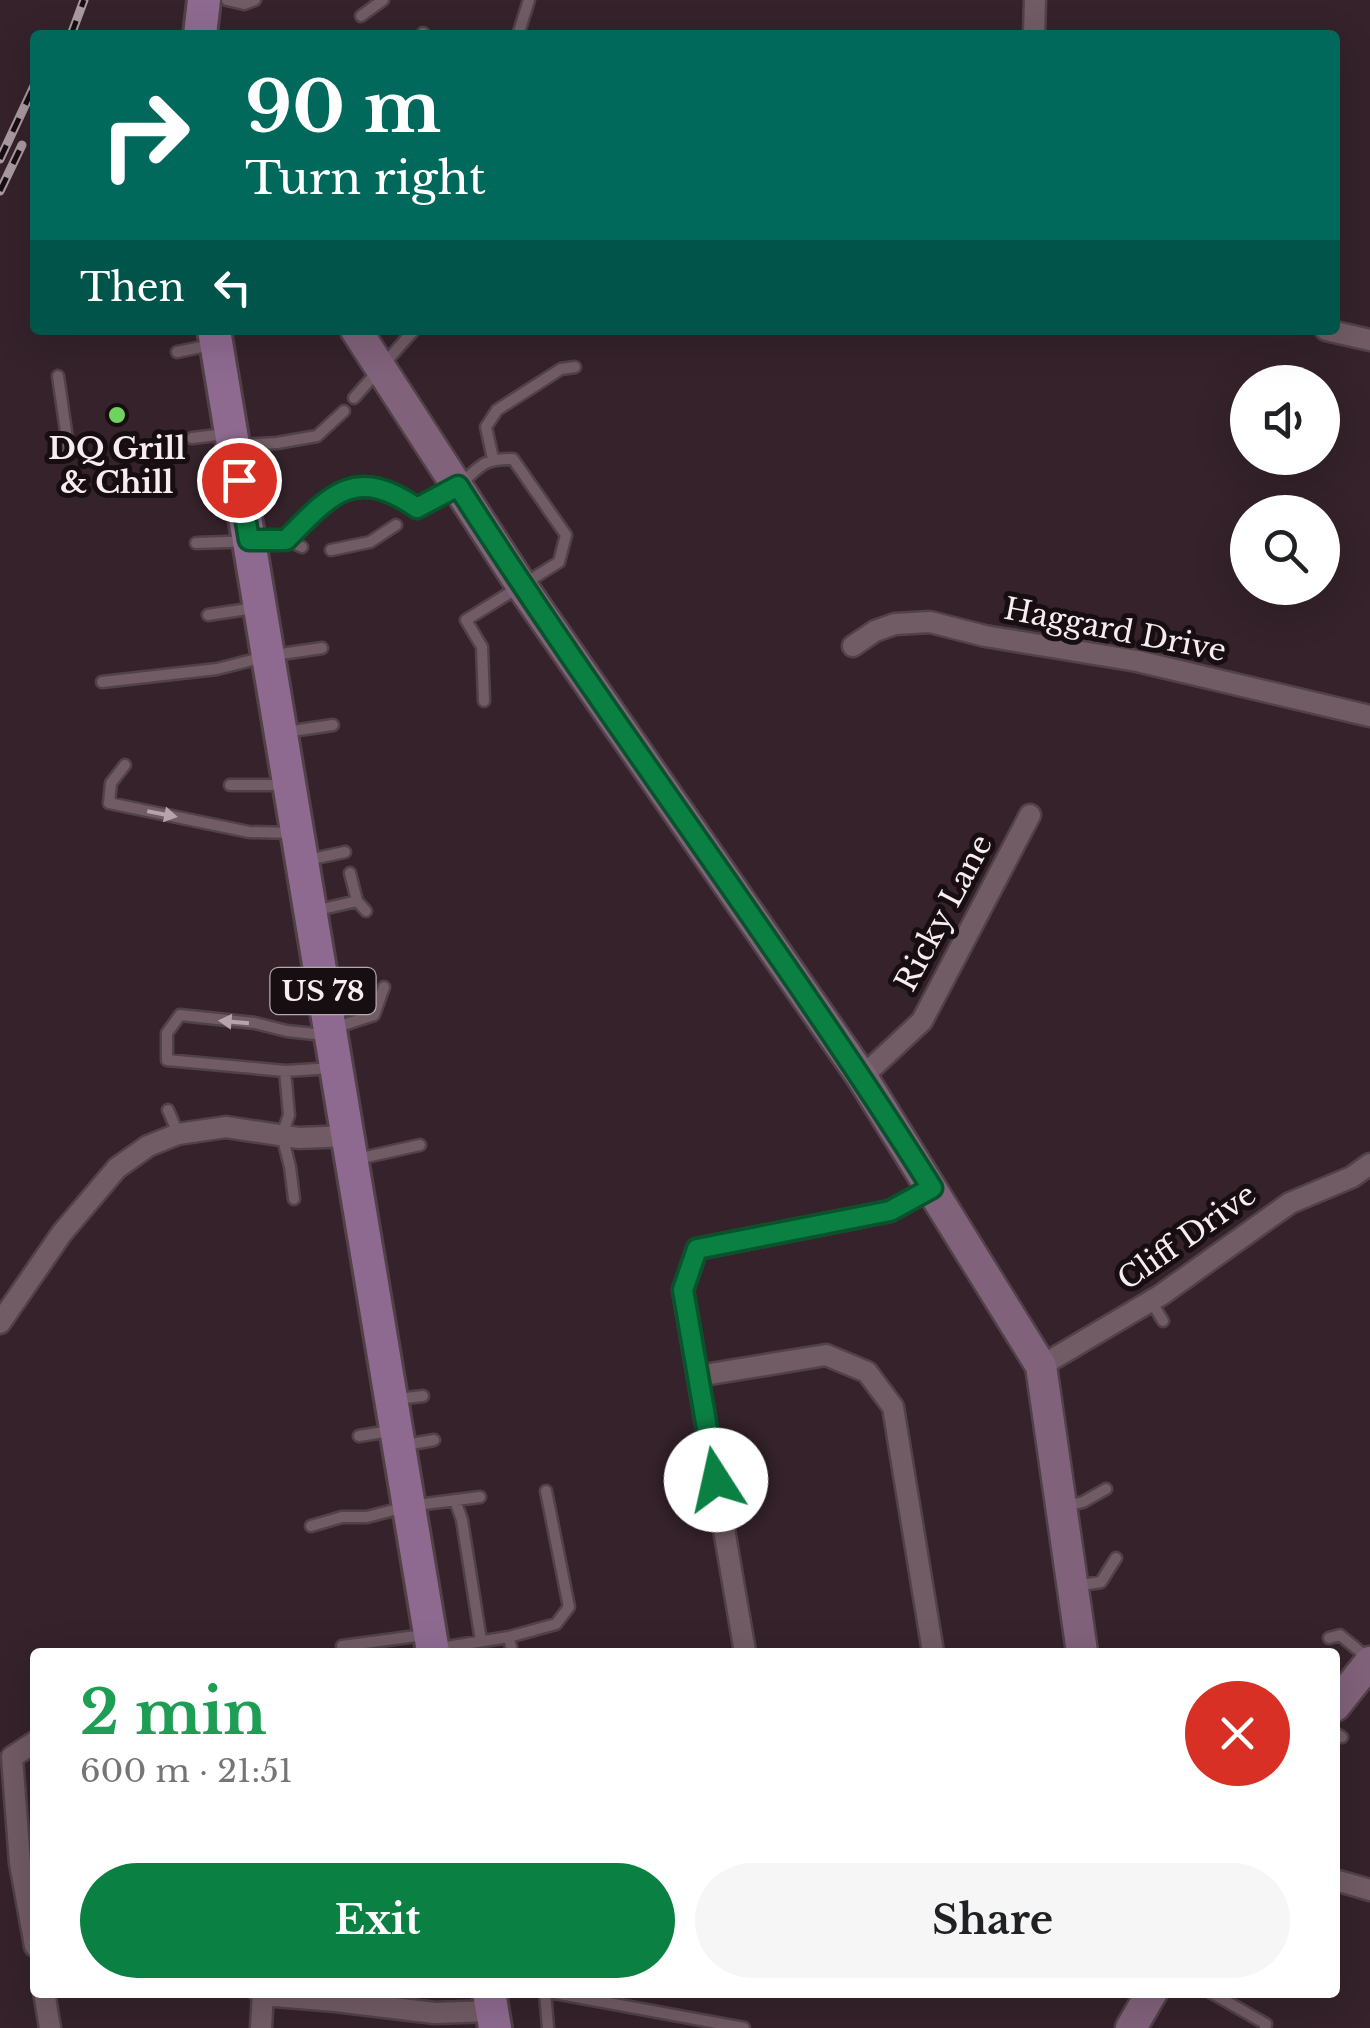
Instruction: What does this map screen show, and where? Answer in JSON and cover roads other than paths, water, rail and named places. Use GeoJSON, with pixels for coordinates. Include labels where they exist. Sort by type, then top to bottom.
{"type":"FeatureCollection","features":[{"type":"Feature","properties":{"kind":"main road"},"geometry":{"type":"LineString","coordinates":[[201,30],[204,0]]}},
{"type":"Feature","properties":{"kind":"main road","name":"US 78"},"geometry":{"type":"LineString","coordinates":[[215,337],[332,1044],[402,1418],[409,1506],[432,1645]]}},
{"type":"Feature","properties":{"kind":"street"},"geometry":{"type":"LineString","coordinates":[[1034,30],[1035,0]]}},
{"type":"Feature","properties":{"kind":"street"},"geometry":{"type":"LineString","coordinates":[[1340,333],[1370,340]]}},
{"type":"Feature","properties":{"kind":"street"},"geometry":{"type":"LineString","coordinates":[[359,335],[521,585],[862,1076],[1041,1366],[1081,1648]]}},
{"type":"Feature","properties":{"kind":"street","name":"Haggard Drive"},"geometry":{"type":"LineString","coordinates":[[853,646],[875,631],[896,624],[930,622],[984,636],[1138,662],[1370,716]]}},
{"type":"Feature","properties":{"kind":"street","name":"Ricky Lane"},"geometry":{"type":"LineString","coordinates":[[862,1076],[922,1021],[1030,815]]}},
{"type":"Feature","properties":{"kind":"street"},"geometry":{"type":"LineString","coordinates":[[0,1323],[62,1233],[117,1168],[148,1146],[178,1134],[226,1126],[350,1148]]}},
{"type":"Feature","properties":{"kind":"street","name":"Cliff Drive"},"geometry":{"type":"LineString","coordinates":[[1041,1366],[1151,1302],[1290,1202],[1352,1177],[1370,1164]]}},
{"type":"Feature","properties":{"kind":"street"},"geometry":{"type":"LineString","coordinates":[[745,1648],[683,1290],[697,1249],[890,1211],[932,1188]]}},
{"type":"Feature","properties":{"kind":"street"},"geometry":{"type":"LineString","coordinates":[[698,1376],[826,1355],[866,1372],[893,1407],[932,1648]]}},
{"type":"Feature","properties":{"kind":"street"},"geometry":{"type":"LineString","coordinates":[[1340,1700],[1370,1661]]}},
{"type":"Feature","properties":{"kind":"street"},"geometry":{"type":"LineString","coordinates":[[30,1745],[12,1757],[20,1862],[30,1918]]}},
{"type":"Feature","properties":{"kind":"street"},"geometry":{"type":"LineString","coordinates":[[1340,1881],[1370,1890]]}},
{"type":"Feature","properties":{"kind":"street"},"geometry":{"type":"LineString","coordinates":[[45,1998],[50,2028]]}},
{"type":"Feature","properties":{"kind":"street"},"geometry":{"type":"LineString","coordinates":[[261,1998],[261,2028]]}},
{"type":"Feature","properties":{"kind":"street"},"geometry":{"type":"LineString","coordinates":[[346,1998],[492,2010]]}},
{"type":"Feature","properties":{"kind":"lane"},"geometry":{"type":"LineString","coordinates":[[227,0],[244,4],[255,0]]}},
{"type":"Feature","properties":{"kind":"lane"},"geometry":{"type":"LineString","coordinates":[[362,16],[383,0]]}},
{"type":"Feature","properties":{"kind":"lane"},"geometry":{"type":"LineString","coordinates":[[520,30],[529,0]]}},
{"type":"Feature","properties":{"kind":"lane"},"geometry":{"type":"LineString","coordinates":[[354,398],[410,335]]}},
{"type":"Feature","properties":{"kind":"lane"},"geometry":{"type":"LineString","coordinates":[[177,352],[215,337]]}},
{"type":"Feature","properties":{"kind":"lane"},"geometry":{"type":"LineString","coordinates":[[494,459],[486,426],[497,410],[562,369],[575,367]]}},
{"type":"Feature","properties":{"kind":"lane"},"geometry":{"type":"LineString","coordinates":[[58,376],[69,452]]}},
{"type":"Feature","properties":{"kind":"lane"},"geometry":{"type":"LineString","coordinates":[[192,438],[277,443],[317,436],[344,411]]}},
{"type":"Feature","properties":{"kind":"lane"},"geometry":{"type":"LineString","coordinates":[[286,540],[336,493],[366,486],[397,494],[417,508],[458,486],[479,466],[494,459],[513,460],[566,535],[559,562],[466,620],[482,647],[484,701]]}},
{"type":"Feature","properties":{"kind":"lane"},"geometry":{"type":"LineString","coordinates":[[331,550],[370,542],[396,526]]}},
{"type":"Feature","properties":{"kind":"lane"},"geometry":{"type":"LineString","coordinates":[[196,544],[286,540],[302,547]]}},
{"type":"Feature","properties":{"kind":"lane"},"geometry":{"type":"LineString","coordinates":[[208,614],[260,607]]}},
{"type":"Feature","properties":{"kind":"lane"},"geometry":{"type":"LineString","coordinates":[[102,682],[217,669],[322,648]]}},
{"type":"Feature","properties":{"kind":"lane"},"geometry":{"type":"LineString","coordinates":[[280,733],[333,725]]}},
{"type":"Feature","properties":{"kind":"lane"},"geometry":{"type":"LineString","coordinates":[[125,765],[110,782],[109,803],[248,832],[299,847],[345,852]]}},
{"type":"Feature","properties":{"kind":"lane"},"geometry":{"type":"LineString","coordinates":[[230,785],[289,785]]}},
{"type":"Feature","properties":{"kind":"lane"},"geometry":{"type":"LineString","coordinates":[[350,873],[356,901],[366,911]]}},
{"type":"Feature","properties":{"kind":"lane"},"geometry":{"type":"LineString","coordinates":[[310,912],[356,901]]}},
{"type":"Feature","properties":{"kind":"lane"},"geometry":{"type":"LineString","coordinates":[[332,1044],[255,1024],[180,1014],[166,1033],[167,1060],[285,1071],[332,1044],[374,1015],[384,987]]}},
{"type":"Feature","properties":{"kind":"lane"},"geometry":{"type":"LineString","coordinates":[[285,1071],[289,1115],[282,1136],[294,1199]]}},
{"type":"Feature","properties":{"kind":"lane"},"geometry":{"type":"LineString","coordinates":[[168,1110],[178,1134]]}},
{"type":"Feature","properties":{"kind":"lane"},"geometry":{"type":"LineString","coordinates":[[350,1148],[420,1146]]}},
{"type":"Feature","properties":{"kind":"lane"},"geometry":{"type":"LineString","coordinates":[[1151,1302],[1164,1321]]}},
{"type":"Feature","properties":{"kind":"lane"},"geometry":{"type":"LineString","coordinates":[[359,1436],[402,1418],[434,1440]]}},
{"type":"Feature","properties":{"kind":"lane"},"geometry":{"type":"LineString","coordinates":[[1061,1508],[1083,1502],[1106,1489]]}},
{"type":"Feature","properties":{"kind":"lane"},"geometry":{"type":"LineString","coordinates":[[342,1646],[481,1641],[556,1624],[569,1607],[546,1491]]}},
{"type":"Feature","properties":{"kind":"lane"},"geometry":{"type":"LineString","coordinates":[[311,1526],[342,1517],[367,1517],[409,1506],[480,1497]]}},
{"type":"Feature","properties":{"kind":"lane"},"geometry":{"type":"LineString","coordinates":[[456,1500],[481,1641]]}},
{"type":"Feature","properties":{"kind":"lane"},"geometry":{"type":"LineString","coordinates":[[1072,1586],[1101,1582],[1116,1558]]}},
{"type":"Feature","properties":{"kind":"lane"},"geometry":{"type":"LineString","coordinates":[[1330,1638],[1340,1635],[1370,1661]]}},
{"type":"Feature","properties":{"kind":"lane"},"geometry":{"type":"LineString","coordinates":[[509,1637],[511,1648]]}},
{"type":"Feature","properties":{"kind":"lane"},"geometry":{"type":"LineString","coordinates":[[547,1998],[548,2028]]}},
{"type":"Feature","properties":{"kind":"lane"},"geometry":{"type":"LineString","coordinates":[[580,1998],[744,2028]]}},
{"type":"Feature","properties":{"kind":"lane"},"geometry":{"type":"LineString","coordinates":[[1220,1998],[1266,2024],[1264,2028]]}},
{"type":"Feature","properties":{"kind":"railway"},"geometry":{"type":"LineString","coordinates":[[73,30],[84,0]]}},
{"type":"Feature","properties":{"kind":"railway"},"geometry":{"type":"LineString","coordinates":[[0,159],[30,95]]}},
{"type":"Feature","properties":{"kind":"railway"},"geometry":{"type":"LineString","coordinates":[[0,191],[22,145]]}},
{"type":"Feature","properties":{"kind":"place","name":"DQ Grill & Chill"},"geometry":{"type":"Point","coordinates":[117,415]}}]}
